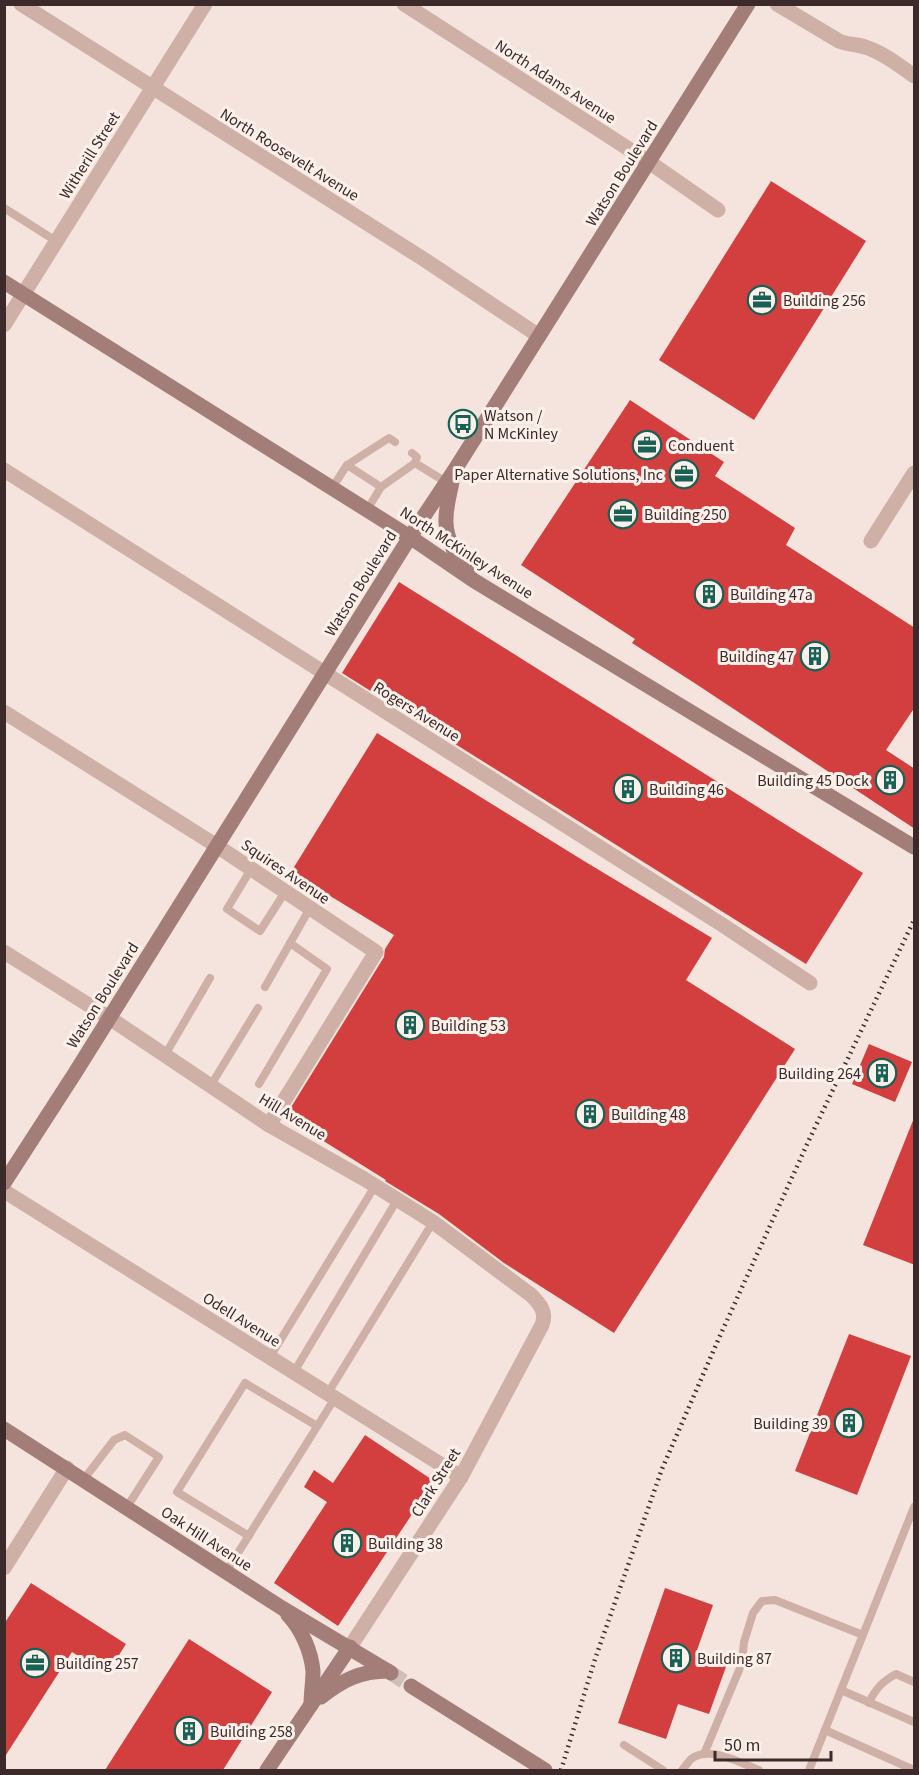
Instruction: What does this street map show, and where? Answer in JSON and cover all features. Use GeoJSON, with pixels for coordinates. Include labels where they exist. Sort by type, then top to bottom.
{"type":"FeatureCollection","features":[{"type":"Feature","properties":{"kind":"street","name":"North Roosevelt Avenue"},"geometry":{"type":"LineString","coordinates":[[21,4],[425,260],[539,336]]}},
{"type":"Feature","properties":{"kind":"street","name":"Witherill Street"},"geometry":{"type":"LineString","coordinates":[[4,325],[205,4]]}},
{"type":"Feature","properties":{"kind":"street","name":"North Adams Avenue"},"geometry":{"type":"LineString","coordinates":[[404,4],[650,162],[718,210]]}},
{"type":"Feature","properties":{"kind":"street","name":"Watson Boulevard"},"geometry":{"type":"LineString","coordinates":[[4,1183],[748,4]]}},
{"type":"Feature","properties":{"kind":"street"},"geometry":{"type":"LineString","coordinates":[[777,4],[839,41],[848,45],[864,46],[878,52],[915,76]]}},
{"type":"Feature","properties":{"kind":"street","name":"North McKinley Avenue"},"geometry":{"type":"LineString","coordinates":[[4,282],[410,537],[473,580],[915,847]]}},
{"type":"Feature","properties":{"kind":"street","name":"Rogers Avenue"},"geometry":{"type":"LineString","coordinates":[[4,470],[721,924],[810,983]]}},
{"type":"Feature","properties":{"kind":"street"},"geometry":{"type":"LineString","coordinates":[[871,541],[915,473]]}},
{"type":"Feature","properties":{"kind":"street"},"geometry":{"type":"LineString","coordinates":[[450,476],[446,519],[450,539],[463,566],[473,580]]}},
{"type":"Feature","properties":{"kind":"street","name":"Squires Avenue"},"geometry":{"type":"LineString","coordinates":[[4,712],[217,846],[376,952],[269,1125]]}},
{"type":"Feature","properties":{"kind":"street","name":"Hill Avenue"},"geometry":{"type":"LineString","coordinates":[[4,952],[108,1017],[269,1125],[433,1222],[531,1295],[543,1310],[545,1317],[542,1325]]}},
{"type":"Feature","properties":{"kind":"street","name":"Odell Avenue"},"geometry":{"type":"LineString","coordinates":[[4,1191],[461,1477]]}},
{"type":"Feature","properties":{"kind":"street","name":"Clark Street"},"geometry":{"type":"LineString","coordinates":[[267,1770],[461,1477],[542,1325]]}},
{"type":"Feature","properties":{"kind":"street","name":"Oak Hill Avenue"},"geometry":{"type":"LineString","coordinates":[[4,1429],[282,1608],[390,1672],[370,1671],[339,1683],[311,1704]]}},
{"type":"Feature","properties":{"kind":"street"},"geometry":{"type":"LineString","coordinates":[[4,1568],[67,1468]]}},
{"type":"Feature","properties":{"kind":"street"},"geometry":{"type":"LineString","coordinates":[[282,1608],[296,1623],[308,1647],[313,1671],[311,1704]]}},
{"type":"Feature","properties":{"kind":"street"},"geometry":{"type":"LineString","coordinates":[[411,1686],[544,1770]]}},
{"type":"Feature","properties":{"kind":"lane"},"geometry":{"type":"LineString","coordinates":[[4,208],[56,241]]}},
{"type":"Feature","properties":{"kind":"lane"},"geometry":{"type":"LineString","coordinates":[[332,488],[347,465],[365,458],[382,447],[389,438],[395,442]]}},
{"type":"Feature","properties":{"kind":"lane"},"geometry":{"type":"LineString","coordinates":[[367,510],[381,488],[413,464],[417,457],[412,453]]}},
{"type":"Feature","properties":{"kind":"lane"},"geometry":{"type":"LineString","coordinates":[[402,460],[450,476]]}},
{"type":"Feature","properties":{"kind":"lane"},"geometry":{"type":"LineString","coordinates":[[347,465],[381,488]]}},
{"type":"Feature","properties":{"kind":"lane"},"geometry":{"type":"LineString","coordinates":[[386,471],[395,478]]}},
{"type":"Feature","properties":{"kind":"lane"},"geometry":{"type":"LineString","coordinates":[[251,869],[227,909],[260,930],[285,892]]}},
{"type":"Feature","properties":{"kind":"lane"},"geometry":{"type":"LineString","coordinates":[[265,987],[310,908]]}},
{"type":"Feature","properties":{"kind":"lane"},"geometry":{"type":"LineString","coordinates":[[259,1084],[327,969],[290,943]]}},
{"type":"Feature","properties":{"kind":"lane"},"geometry":{"type":"LineString","coordinates":[[165,1055],[210,978]]}},
{"type":"Feature","properties":{"kind":"lane"},"geometry":{"type":"LineString","coordinates":[[211,1086],[258,1008]]}},
{"type":"Feature","properties":{"kind":"lane"},"geometry":{"type":"LineString","coordinates":[[270,1358],[375,1186]]}},
{"type":"Feature","properties":{"kind":"lane"},"geometry":{"type":"LineString","coordinates":[[294,1372],[398,1200]]}},
{"type":"Feature","properties":{"kind":"lane"},"geometry":{"type":"LineString","coordinates":[[226,1572],[317,1426],[433,1222]]}},
{"type":"Feature","properties":{"kind":"lane"},"geometry":{"type":"LineString","coordinates":[[249,1536],[177,1492],[183,1482],[245,1383],[317,1426]]}},
{"type":"Feature","properties":{"kind":"lane"},"geometry":{"type":"LineString","coordinates":[[84,1479],[114,1440],[125,1435],[151,1451],[159,1457],[127,1507]]}},
{"type":"Feature","properties":{"kind":"lane"},"geometry":{"type":"LineString","coordinates":[[810,1770],[915,1507]]}},
{"type":"Feature","properties":{"kind":"lane"},"geometry":{"type":"LineString","coordinates":[[704,1754],[742,1663],[744,1642],[753,1613],[762,1601],[775,1599],[863,1635]]}},
{"type":"Feature","properties":{"kind":"lane"},"geometry":{"type":"LineString","coordinates":[[869,1703],[874,1692],[896,1674],[915,1682]]}},
{"type":"Feature","properties":{"kind":"lane"},"geometry":{"type":"LineString","coordinates":[[841,1690],[915,1722]]}},
{"type":"Feature","properties":{"kind":"lane"},"geometry":{"type":"LineString","coordinates":[[825,1731],[915,1770]]}},
{"type":"Feature","properties":{"kind":"lane"},"geometry":{"type":"LineString","coordinates":[[624,1745],[663,1770]]}},
{"type":"Feature","properties":{"kind":"lane"},"geometry":{"type":"LineString","coordinates":[[682,1770],[691,1759],[704,1754],[718,1755],[759,1770]]}},
{"type":"Feature","properties":{"kind":"building","name":"Building 256"},"geometry":{"type":"Polygon","coordinates":[[[771,181],[866,241],[754,420],[659,360],[771,181]]]}},
{"type":"Feature","properties":{"kind":"building"},"geometry":{"type":"Polygon","coordinates":[[[630,400],[724,462],[715,476],[795,528],[786,545],[915,628],[915,707],[886,750],[915,769],[915,829],[632,643],[635,639],[521,565],[630,400]]]}},
{"type":"Feature","properties":{"kind":"building","name":"Building 46"},"geometry":{"type":"Polygon","coordinates":[[[399,582],[863,873],[806,964],[342,673],[399,582]]]}},
{"type":"Feature","properties":{"kind":"building","name":"Building 48"},"geometry":{"type":"Polygon","coordinates":[[[377,733],[712,938],[686,980],[795,1049],[614,1333],[504,1263],[439,1214],[285,1117],[384,957],[385,949],[394,935],[291,872],[377,733]]]}},
{"type":"Feature","properties":{"kind":"building","name":"Building 264"},"geometry":{"type":"Polygon","coordinates":[[[869,1044],[912,1062],[895,1102],[852,1084],[869,1044]]]}},
{"type":"Feature","properties":{"kind":"building"},"geometry":{"type":"Polygon","coordinates":[[[915,1118],[915,1265],[863,1245],[915,1118]]]}},
{"type":"Feature","properties":{"kind":"building","name":"Building 39"},"geometry":{"type":"Polygon","coordinates":[[[849,1334],[911,1356],[857,1495],[795,1471],[849,1334]]]}},
{"type":"Feature","properties":{"kind":"building","name":"Building 38"},"geometry":{"type":"Polygon","coordinates":[[[365,1435],[434,1481],[338,1626],[274,1583],[327,1502],[304,1487],[314,1470],[333,1483],[365,1435]]]}},
{"type":"Feature","properties":{"kind":"building","name":"Building 257"},"geometry":{"type":"Polygon","coordinates":[[[31,1583],[126,1644],[107,1674],[72,1652],[4,1758],[4,1624],[31,1583]]]}},
{"type":"Feature","properties":{"kind":"building","name":"Building 87"},"geometry":{"type":"Polygon","coordinates":[[[665,1588],[713,1605],[696,1653],[727,1664],[709,1714],[678,1704],[666,1739],[618,1723],[665,1588]]]}},
{"type":"Feature","properties":{"kind":"building","name":"Building 258"},"geometry":{"type":"Polygon","coordinates":[[[189,1639],[272,1692],[223,1770],[105,1770],[189,1639]]]}},
{"type":"Feature","properties":{"kind":"tunnel"},"geometry":{"type":"LineString","coordinates":[[391,1673],[411,1686]]}},
{"type":"Feature","properties":{"kind":"railway"},"geometry":{"type":"LineString","coordinates":[[561,1770],[595,1659],[662,1469],[809,1140],[914,920]]}},
{"type":"Feature","properties":{"kind":"place","name":"Building 256"},"geometry":{"type":"Point","coordinates":[762,300]}},
{"type":"Feature","properties":{"kind":"place","name":"Watson / N McKinley"},"geometry":{"type":"Point","coordinates":[463,424]}},
{"type":"Feature","properties":{"kind":"place","name":"Conduent"},"geometry":{"type":"Point","coordinates":[647,445]}},
{"type":"Feature","properties":{"kind":"place","name":"Paper Alternative Solutions, Inc"},"geometry":{"type":"Point","coordinates":[684,474]}},
{"type":"Feature","properties":{"kind":"place","name":"Building 250"},"geometry":{"type":"Point","coordinates":[623,514]}},
{"type":"Feature","properties":{"kind":"place","name":"Building 47a"},"geometry":{"type":"Point","coordinates":[709,594]}},
{"type":"Feature","properties":{"kind":"place","name":"Building 47"},"geometry":{"type":"Point","coordinates":[815,656]}},
{"type":"Feature","properties":{"kind":"place","name":"Building 45 Dock"},"geometry":{"type":"Point","coordinates":[890,780]}},
{"type":"Feature","properties":{"kind":"place","name":"Building 46"},"geometry":{"type":"Point","coordinates":[628,789]}},
{"type":"Feature","properties":{"kind":"place","name":"Building 53"},"geometry":{"type":"Point","coordinates":[410,1025]}},
{"type":"Feature","properties":{"kind":"place","name":"Building 264"},"geometry":{"type":"Point","coordinates":[882,1073]}},
{"type":"Feature","properties":{"kind":"place","name":"Building 48"},"geometry":{"type":"Point","coordinates":[590,1114]}},
{"type":"Feature","properties":{"kind":"place","name":"Building 39"},"geometry":{"type":"Point","coordinates":[849,1423]}},
{"type":"Feature","properties":{"kind":"place","name":"Building 38"},"geometry":{"type":"Point","coordinates":[347,1543]}},
{"type":"Feature","properties":{"kind":"place","name":"Building 87"},"geometry":{"type":"Point","coordinates":[676,1658]}},
{"type":"Feature","properties":{"kind":"place","name":"Building 257"},"geometry":{"type":"Point","coordinates":[35,1663]}},
{"type":"Feature","properties":{"kind":"place","name":"Building 258"},"geometry":{"type":"Point","coordinates":[189,1731]}}]}
